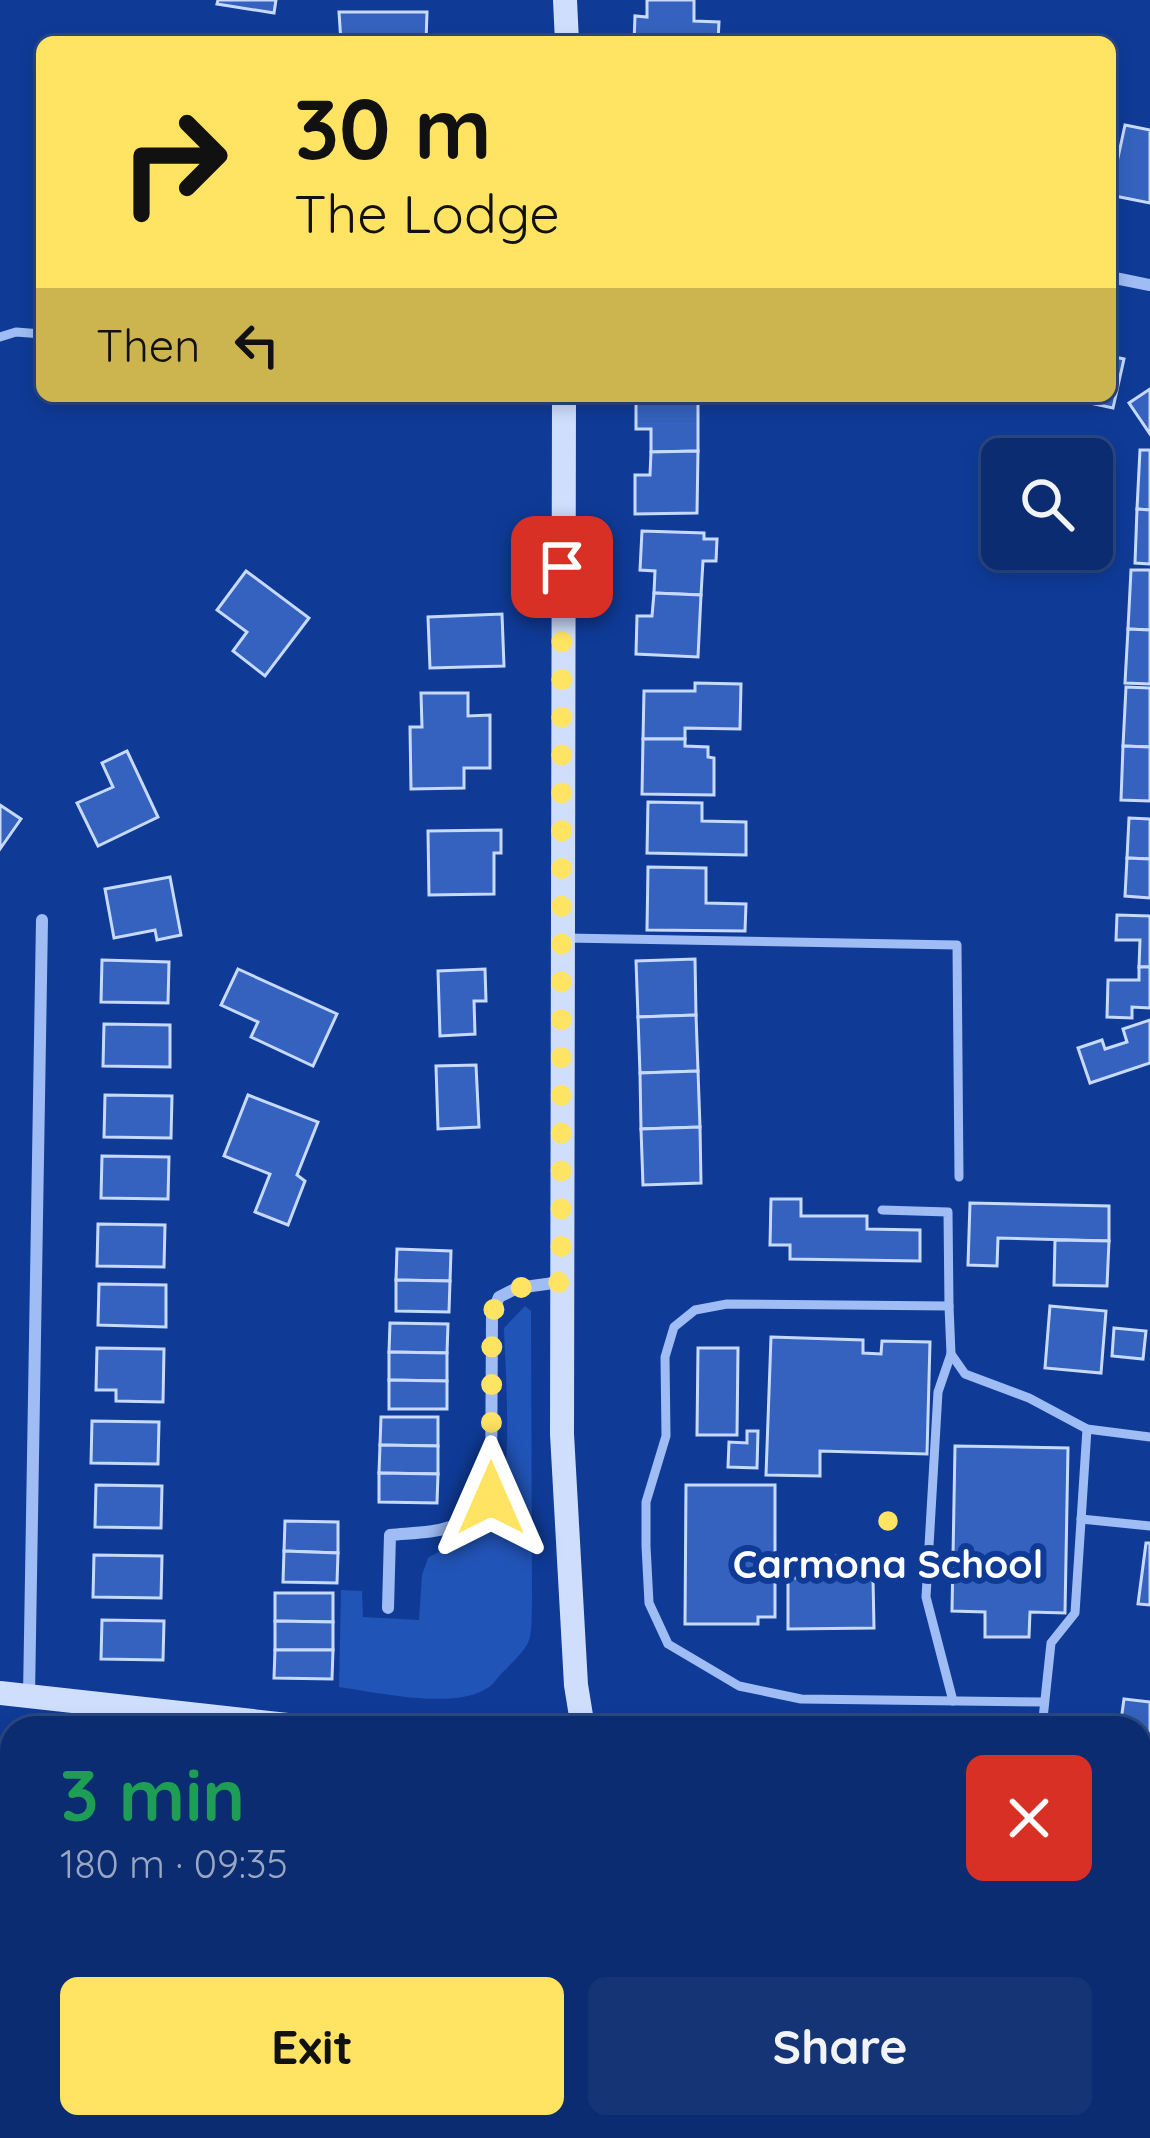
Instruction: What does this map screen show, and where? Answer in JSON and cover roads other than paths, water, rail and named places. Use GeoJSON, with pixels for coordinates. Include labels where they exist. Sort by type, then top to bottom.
{"type":"FeatureCollection","features":[{"type":"Feature","properties":{"kind":"main road"},"geometry":{"type":"LineString","coordinates":[[565,0],[567,36]]}},
{"type":"Feature","properties":{"kind":"main road"},"geometry":{"type":"LineString","coordinates":[[564,402],[562,1434],[581,1716]]}},
{"type":"Feature","properties":{"kind":"main road"},"geometry":{"type":"LineString","coordinates":[[0,1693],[204,1716]]}},
{"type":"Feature","properties":{"kind":"street"},"geometry":{"type":"LineString","coordinates":[[1116,279],[1150,285]]}},
{"type":"Feature","properties":{"kind":"street"},"geometry":{"type":"LineString","coordinates":[[29,1697],[42,920]]}},
{"type":"Feature","properties":{"kind":"street"},"geometry":{"type":"LineString","coordinates":[[388,1608],[390,1535],[452,1529],[473,1518],[491,1498],[492,1314],[499,1297],[517,1288],[561,1282]]}},
{"type":"Feature","properties":{"kind":"lane"},"geometry":{"type":"LineString","coordinates":[[0,337],[36,334]]}},
{"type":"Feature","properties":{"kind":"lane"},"geometry":{"type":"LineString","coordinates":[[561,938],[957,945],[959,1177]]}},
{"type":"Feature","properties":{"kind":"lane"},"geometry":{"type":"LineString","coordinates":[[882,1210],[948,1212],[951,1354],[938,1392],[926,1597],[953,1701]]}},
{"type":"Feature","properties":{"kind":"lane"},"geometry":{"type":"LineString","coordinates":[[949,1306],[727,1304],[695,1310],[674,1327],[665,1357],[664,1455],[651,1476],[646,1502],[649,1603],[668,1644],[739,1686],[801,1699],[1044,1702]]}},
{"type":"Feature","properties":{"kind":"lane"},"geometry":{"type":"LineString","coordinates":[[951,1354],[965,1374],[1029,1398],[1087,1429],[1150,1436]]}},
{"type":"Feature","properties":{"kind":"lane"},"geometry":{"type":"LineString","coordinates":[[1043,1716],[1051,1642],[1075,1613],[1087,1429]]}},
{"type":"Feature","properties":{"kind":"lane"},"geometry":{"type":"LineString","coordinates":[[1081,1520],[1150,1526]]}},
{"type":"Feature","properties":{"kind":"place","name":"Carmona School"},"geometry":{"type":"Point","coordinates":[888,1521]}}]}
